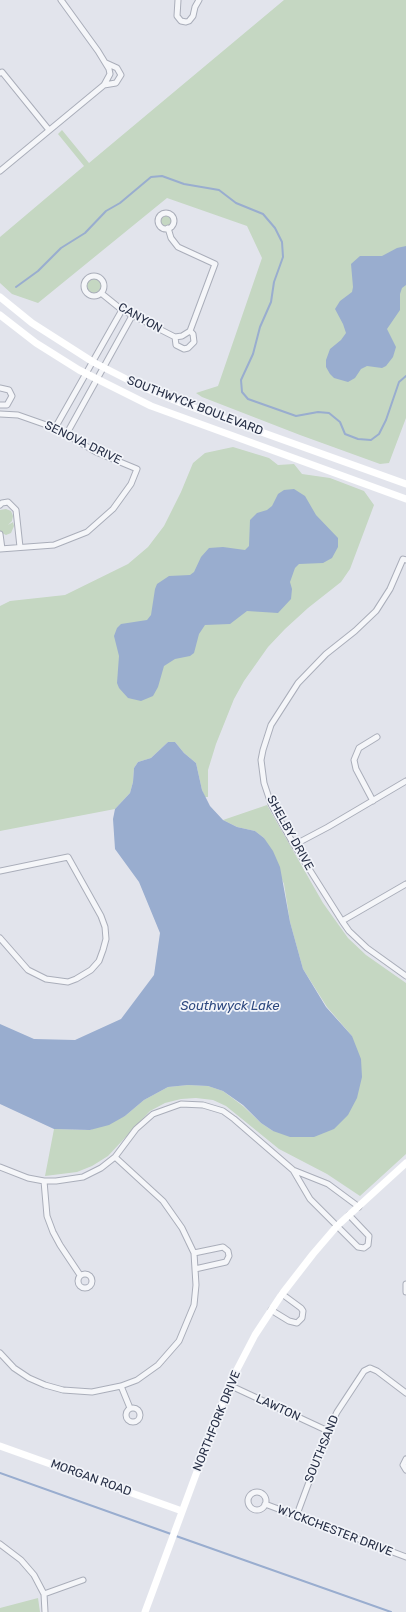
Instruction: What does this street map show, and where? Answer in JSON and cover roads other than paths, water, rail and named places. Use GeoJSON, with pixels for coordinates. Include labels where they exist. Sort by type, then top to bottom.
{"type":"FeatureCollection","features":[{"type":"Feature","properties":{"kind":"street"},"geometry":{"type":"LineString","coordinates":[[0,172],[104,85],[110,74],[106,63],[61,0]]}},
{"type":"Feature","properties":{"kind":"street"},"geometry":{"type":"LineString","coordinates":[[178,0],[177,16],[179,19],[186,22],[193,16],[195,7],[199,0]]}},
{"type":"Feature","properties":{"kind":"street"},"geometry":{"type":"LineString","coordinates":[[104,85],[116,82],[121,75],[117,68],[106,63]]}},
{"type":"Feature","properties":{"kind":"street"},"geometry":{"type":"LineString","coordinates":[[0,73],[2,72],[49,130]]}},
{"type":"Feature","properties":{"kind":"street"},"geometry":{"type":"LineString","coordinates":[[168,228],[178,247],[215,264],[190,331],[193,334],[194,342],[188,348],[180,348],[175,341],[175,337]]}},
{"type":"Feature","properties":{"kind":"street","name":"CANYON"},"geometry":{"type":"LineString","coordinates":[[101,293],[132,316],[175,337],[182,336],[190,331]]}},
{"type":"Feature","properties":{"kind":"street","name":"SOUTHWYCK BOULEVARD"},"geometry":{"type":"LineString","coordinates":[[0,297],[32,323],[103,368],[186,405],[406,484]]}},
{"type":"Feature","properties":{"kind":"street"},"geometry":{"type":"LineString","coordinates":[[55,428],[122,310]]}},
{"type":"Feature","properties":{"kind":"street","name":"SOUTHWYCK BOULEVARD"},"geometry":{"type":"LineString","coordinates":[[0,314],[36,343],[86,374],[173,415],[406,499]]}},
{"type":"Feature","properties":{"kind":"street"},"geometry":{"type":"LineString","coordinates":[[66,435],[132,316]]}},
{"type":"Feature","properties":{"kind":"street"},"geometry":{"type":"LineString","coordinates":[[0,388],[9,390],[12,396],[10,402],[2,405],[3,414]]}},
{"type":"Feature","properties":{"kind":"street","name":"SENOVA DRIVE"},"geometry":{"type":"LineString","coordinates":[[3,414],[32,419],[55,428],[96,452],[137,469],[131,484],[113,509],[87,532],[54,545],[43,547],[20,547]]}},
{"type":"Feature","properties":{"kind":"street"},"geometry":{"type":"LineString","coordinates":[[343,476],[348,463]]}},
{"type":"Feature","properties":{"kind":"street"},"geometry":{"type":"LineString","coordinates":[[0,505],[8,502],[16,510],[20,547],[1,549],[0,534]]}},
{"type":"Feature","properties":{"kind":"street","name":"SHELBY DRIVE"},"geometry":{"type":"LineString","coordinates":[[404,560],[390,589],[376,611],[304,675],[282,706],[268,733],[261,760],[264,783],[271,804],[294,845],[342,921],[349,931],[367,948],[406,976]]}},
{"type":"Feature","properties":{"kind":"street"},"geometry":{"type":"LineString","coordinates":[[373,801],[356,770],[354,760],[359,748],[377,737]]}},
{"type":"Feature","properties":{"kind":"street"},"geometry":{"type":"LineString","coordinates":[[294,845],[328,828],[406,781]]}},
{"type":"Feature","properties":{"kind":"street"},"geometry":{"type":"LineString","coordinates":[[0,871],[68,857],[101,916],[105,927],[106,939],[98,961],[90,970],[68,982],[46,979],[37,975],[22,964],[0,938]]}},
{"type":"Feature","properties":{"kind":"street"},"geometry":{"type":"LineString","coordinates":[[342,921],[406,884]]}},
{"type":"Feature","properties":{"kind":"street"},"geometry":{"type":"LineString","coordinates":[[0,1167],[28,1178],[44,1181],[56,1181],[83,1177],[101,1168],[115,1157],[136,1129],[153,1114],[172,1106],[194,1104],[213,1107],[234,1119],[293,1170],[310,1199],[361,1249],[368,1245],[369,1236],[349,1216]]}},
{"type":"Feature","properties":{"kind":"street"},"geometry":{"type":"LineString","coordinates":[[0,1353],[14,1368],[45,1385],[63,1390],[92,1392],[121,1386],[147,1374],[166,1357],[179,1341],[194,1305],[196,1286],[194,1253],[182,1228],[163,1201],[115,1157]]}},
{"type":"Feature","properties":{"kind":"street","name":"NORTHFORK DRIVE"},"geometry":{"type":"LineString","coordinates":[[145,1612],[229,1385],[255,1335],[282,1294],[337,1226],[406,1163]]}},
{"type":"Feature","properties":{"kind":"street"},"geometry":{"type":"LineString","coordinates":[[293,1170],[328,1184],[359,1207]]}},
{"type":"Feature","properties":{"kind":"street"},"geometry":{"type":"LineString","coordinates":[[44,1181],[47,1216],[53,1232],[80,1275]]}},
{"type":"Feature","properties":{"kind":"street"},"geometry":{"type":"LineString","coordinates":[[194,1253],[223,1247],[228,1251],[229,1256],[226,1262],[195,1269]]}},
{"type":"Feature","properties":{"kind":"street"},"geometry":{"type":"LineString","coordinates":[[406,1284],[406,1292]]}},
{"type":"Feature","properties":{"kind":"street"},"geometry":{"type":"LineString","coordinates":[[271,1310],[297,1323],[302,1318],[303,1311],[301,1308],[282,1294]]}},
{"type":"Feature","properties":{"kind":"street","name":"SOUTHSAND"},"geometry":{"type":"LineString","coordinates":[[296,1517],[328,1431],[337,1412],[364,1371],[370,1368],[406,1393]]}},
{"type":"Feature","properties":{"kind":"street","name":"LAWTON"},"geometry":{"type":"LineString","coordinates":[[229,1385],[328,1431]]}},
{"type":"Feature","properties":{"kind":"street"},"geometry":{"type":"LineString","coordinates":[[121,1386],[130,1408]]}},
{"type":"Feature","properties":{"kind":"street","name":"MORGAN ROAD"},"geometry":{"type":"LineString","coordinates":[[0,1446],[182,1511]]}},
{"type":"Feature","properties":{"kind":"street"},"geometry":{"type":"LineString","coordinates":[[406,1459],[403,1465],[406,1470]]}},
{"type":"Feature","properties":{"kind":"street","name":"WYCKCHESTER DRIVE"},"geometry":{"type":"LineString","coordinates":[[265,1504],[296,1517],[406,1557]]}},
{"type":"Feature","properties":{"kind":"street"},"geometry":{"type":"LineString","coordinates":[[0,1544],[21,1560],[34,1575],[44,1594],[45,1612]]}},
{"type":"Feature","properties":{"kind":"street"},"geometry":{"type":"LineString","coordinates":[[44,1594],[83,1580]]}},
{"type":"Feature","properties":{"kind":"water"},"geometry":{"type":"Polygon","coordinates":[[[406,246],[406,285],[402,288],[400,294],[400,310],[387,329],[396,347],[393,357],[386,366],[382,368],[367,366],[361,369],[355,378],[348,382],[334,378],[326,367],[326,360],[330,349],[341,340],[346,333],[335,309],[340,301],[352,292],[351,264],[360,256],[382,256],[397,248],[406,246]]]}},
{"type":"Feature","properties":{"kind":"water"},"geometry":{"type":"Polygon","coordinates":[[[294,489],[305,496],[316,515],[338,538],[338,547],[332,558],[323,563],[299,564],[295,568],[290,582],[292,589],[291,599],[278,613],[247,611],[230,624],[205,625],[199,634],[194,653],[190,656],[175,659],[164,666],[158,687],[153,696],[141,701],[128,698],[119,688],[117,683],[119,656],[114,636],[117,628],[121,624],[147,620],[151,615],[157,584],[169,576],[190,575],[194,572],[201,557],[209,548],[223,547],[245,550],[249,546],[250,520],[257,513],[267,510],[272,506],[278,494],[284,490],[294,489]]]}},
{"type":"Feature","properties":{"kind":"water","name":"Southwyck Lake"},"geometry":{"type":"Polygon","coordinates":[[[168,742],[175,742],[184,753],[196,763],[202,790],[210,806],[223,820],[237,827],[255,831],[264,838],[273,851],[280,867],[290,922],[303,969],[326,1007],[352,1036],[361,1059],[362,1077],[357,1098],[348,1115],[334,1129],[314,1137],[290,1137],[273,1131],[261,1123],[243,1105],[223,1091],[208,1086],[188,1085],[168,1087],[144,1100],[125,1116],[109,1125],[90,1130],[54,1129],[0,1104],[0,1024],[34,1039],[75,1040],[121,1019],[154,975],[160,933],[139,882],[115,849],[113,819],[115,809],[130,793],[133,782],[134,768],[138,762],[151,758],[168,742]]]}},
{"type":"Feature","properties":{"kind":"waterway"},"geometry":{"type":"LineString","coordinates":[[16,287],[38,271],[61,248],[85,233],[106,211],[120,203],[151,177],[162,176],[184,184],[219,190],[236,203],[263,214],[275,228],[282,242],[283,257],[274,282],[271,302],[260,327],[253,354],[241,380],[242,392],[248,399],[296,416],[318,412],[329,413],[340,422],[345,434],[358,439],[371,440],[379,434],[386,420],[399,382],[406,376]]}},
{"type":"Feature","properties":{"kind":"waterway"},"geometry":{"type":"LineString","coordinates":[[0,1473],[171,1534]]}},
{"type":"Feature","properties":{"kind":"waterway"},"geometry":{"type":"LineString","coordinates":[[176,1536],[391,1612]]}}]}
